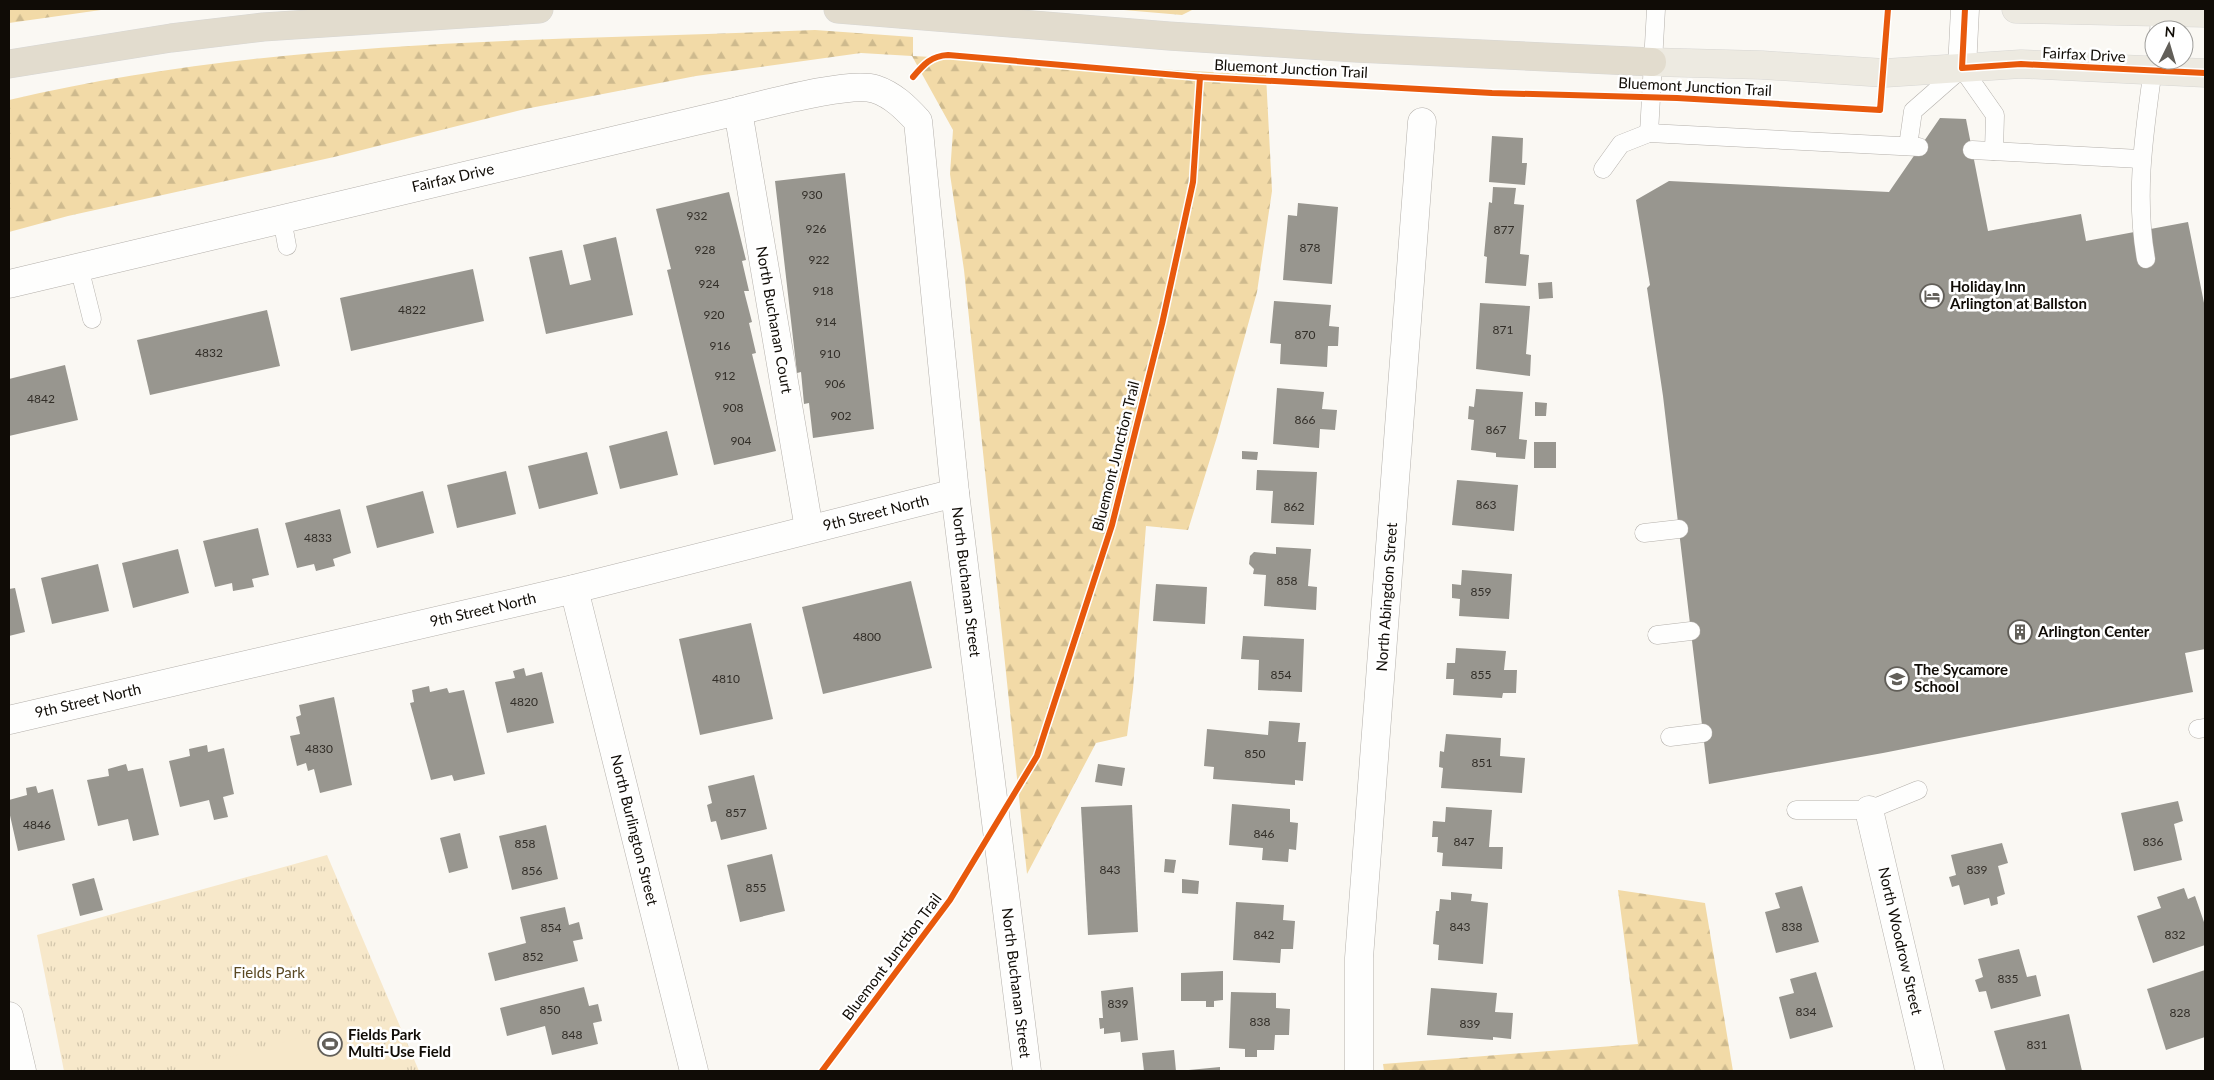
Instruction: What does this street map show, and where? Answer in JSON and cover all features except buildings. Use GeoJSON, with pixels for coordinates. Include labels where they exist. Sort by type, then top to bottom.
{"type":"FeatureCollection","features":[{"type":"Feature","properties":{"kind":"highway"},"geometry":{"type":"LineString","coordinates":[[9,64],[171,38],[263,27],[374,18],[540,9]]}},
{"type":"Feature","properties":{"kind":"highway"},"geometry":{"type":"LineString","coordinates":[[838,9],[1169,36],[1354,48],[1652,62]]}},
{"type":"Feature","properties":{"kind":"main road"},"geometry":{"type":"LineString","coordinates":[[2016,9],[2148,20]]}},
{"type":"Feature","properties":{"kind":"main road"},"geometry":{"type":"LineString","coordinates":[[2166,20],[2205,13]]}},
{"type":"Feature","properties":{"kind":"main road","name":"Fairfax Drive"},"geometry":{"type":"LineString","coordinates":[[1652,62],[1762,65],[1885,73],[2021,64],[2144,66]]}},
{"type":"Feature","properties":{"kind":"main road","name":"Fairfax Drive"},"geometry":{"type":"LineString","coordinates":[[2180,70],[2205,74]]}},
{"type":"Feature","properties":{"kind":"street"},"geometry":{"type":"LineString","coordinates":[[1962,68],[1965,9]]}},
{"type":"Feature","properties":{"kind":"street","name":"Fairfax Drive"},"geometry":{"type":"LineString","coordinates":[[9,284],[738,110],[841,89],[873,89],[897,99]]}},
{"type":"Feature","properties":{"kind":"street","name":"North Buchanan Street"},"geometry":{"type":"LineString","coordinates":[[897,99],[918,121],[955,493],[1027,1071]]}},
{"type":"Feature","properties":{"kind":"street","name":"North Buchanan Court"},"geometry":{"type":"LineString","coordinates":[[738,110],[809,529]]}},
{"type":"Feature","properties":{"kind":"street","name":"North Abingdon Street"},"geometry":{"type":"LineString","coordinates":[[1359,1071],[1359,958],[1422,122]]}},
{"type":"Feature","properties":{"kind":"street","name":"9th Street North"},"geometry":{"type":"LineString","coordinates":[[9,720],[574,589],[955,493]]}},
{"type":"Feature","properties":{"kind":"street","name":"North Burlington Street"},"geometry":{"type":"LineString","coordinates":[[574,589],[694,1071]]}},
{"type":"Feature","properties":{"kind":"street","name":"North Woodrow Street"},"geometry":{"type":"LineString","coordinates":[[1869,810],[1930,1071]]}},
{"type":"Feature","properties":{"kind":"street"},"geometry":{"type":"LineString","coordinates":[[9,1016],[22,1071]]}},
{"type":"Feature","properties":{"kind":"lane"},"geometry":{"type":"LineString","coordinates":[[1649,133],[1656,9]]}},
{"type":"Feature","properties":{"kind":"lane"},"geometry":{"type":"LineString","coordinates":[[1603,169],[1621,144],[1649,133],[1914,146],[1913,111],[1962,68],[1995,115],[1994,151]]}},
{"type":"Feature","properties":{"kind":"lane"},"geometry":{"type":"LineString","coordinates":[[2146,259],[2141,231],[2140,159],[2153,70]]}},
{"type":"Feature","properties":{"kind":"lane"},"geometry":{"type":"LineString","coordinates":[[1972,150],[2140,159]]}},
{"type":"Feature","properties":{"kind":"lane"},"geometry":{"type":"LineString","coordinates":[[282,219],[287,246]]}},
{"type":"Feature","properties":{"kind":"lane"},"geometry":{"type":"LineString","coordinates":[[79,267],[92,319]]}},
{"type":"Feature","properties":{"kind":"lane"},"geometry":{"type":"LineString","coordinates":[[1644,533],[1679,529]]}},
{"type":"Feature","properties":{"kind":"lane"},"geometry":{"type":"LineString","coordinates":[[1657,635],[1691,631]]}},
{"type":"Feature","properties":{"kind":"lane"},"geometry":{"type":"LineString","coordinates":[[1670,737],[1703,733]]}},
{"type":"Feature","properties":{"kind":"lane"},"geometry":{"type":"LineString","coordinates":[[1796,810],[1869,810],[1918,790]]}},
{"type":"Feature","properties":{"kind":"green space"},"geometry":{"type":"Polygon","coordinates":[[[9,9],[108,9],[9,23],[9,9]]]}},
{"type":"Feature","properties":{"kind":"green space"},"geometry":{"type":"Polygon","coordinates":[[[1112,9],[1194,9],[1182,15],[1112,9]]]}},
{"type":"Feature","properties":{"kind":"green space"},"geometry":{"type":"Polygon","coordinates":[[[815,30],[913,37],[913,56],[1266,75],[1272,191],[1257,292],[1217,437],[1188,530],[1146,526],[1133,689],[1127,736],[1096,743],[1027,874],[964,270],[950,174],[953,130],[912,56],[861,53],[696,76],[525,109],[334,157],[68,216],[9,232],[9,100],[109,80],[209,64],[309,54],[511,41],[815,30]]]}},
{"type":"Feature","properties":{"kind":"green space","name":"Fields Park"},"geometry":{"type":"Polygon","coordinates":[[[327,855],[419,1071],[64,1071],[37,935],[327,855]]]}},
{"type":"Feature","properties":{"kind":"green space"},"geometry":{"type":"Polygon","coordinates":[[[1618,890],[1705,903],[1733,1071],[1384,1071],[1383,1064],[1638,1044],[1618,890]]]}},
{"type":"Feature","properties":{"kind":"green space","name":"Fields Park Multi-Use Field"},"geometry":{"type":"Polygon","coordinates":[[[374,1017],[393,1071],[180,1071],[374,1017]]]}},
{"type":"Feature","properties":{"kind":"cycle path","name":"Bluemont Junction Trail"},"geometry":{"type":"LineString","coordinates":[[822,1071],[950,900],[1037,756],[1112,525],[1162,324],[1193,182],[1200,77],[1492,93],[1677,98],[1880,110],[1888,9]]}},
{"type":"Feature","properties":{"kind":"cycle path"},"geometry":{"type":"LineString","coordinates":[[1965,9],[1962,68],[2021,64],[2205,73]]}},
{"type":"Feature","properties":{"kind":"cycle path"},"geometry":{"type":"LineString","coordinates":[[913,77],[928,62],[937,57],[948,55],[1200,77]]}},
{"type":"Feature","properties":{"kind":"place","name":"Holiday Inn Arlington at Ballston"},"geometry":{"type":"Point","coordinates":[1932,296]}},
{"type":"Feature","properties":{"kind":"place","name":"Arlington Center"},"geometry":{"type":"Point","coordinates":[2020,632]}},
{"type":"Feature","properties":{"kind":"place","name":"The Sycamore School"},"geometry":{"type":"Point","coordinates":[1897,679]}},
{"type":"Feature","properties":{"kind":"place","name":"Fields Park Multi-Use Field"},"geometry":{"type":"Point","coordinates":[330,1044]}}]}
